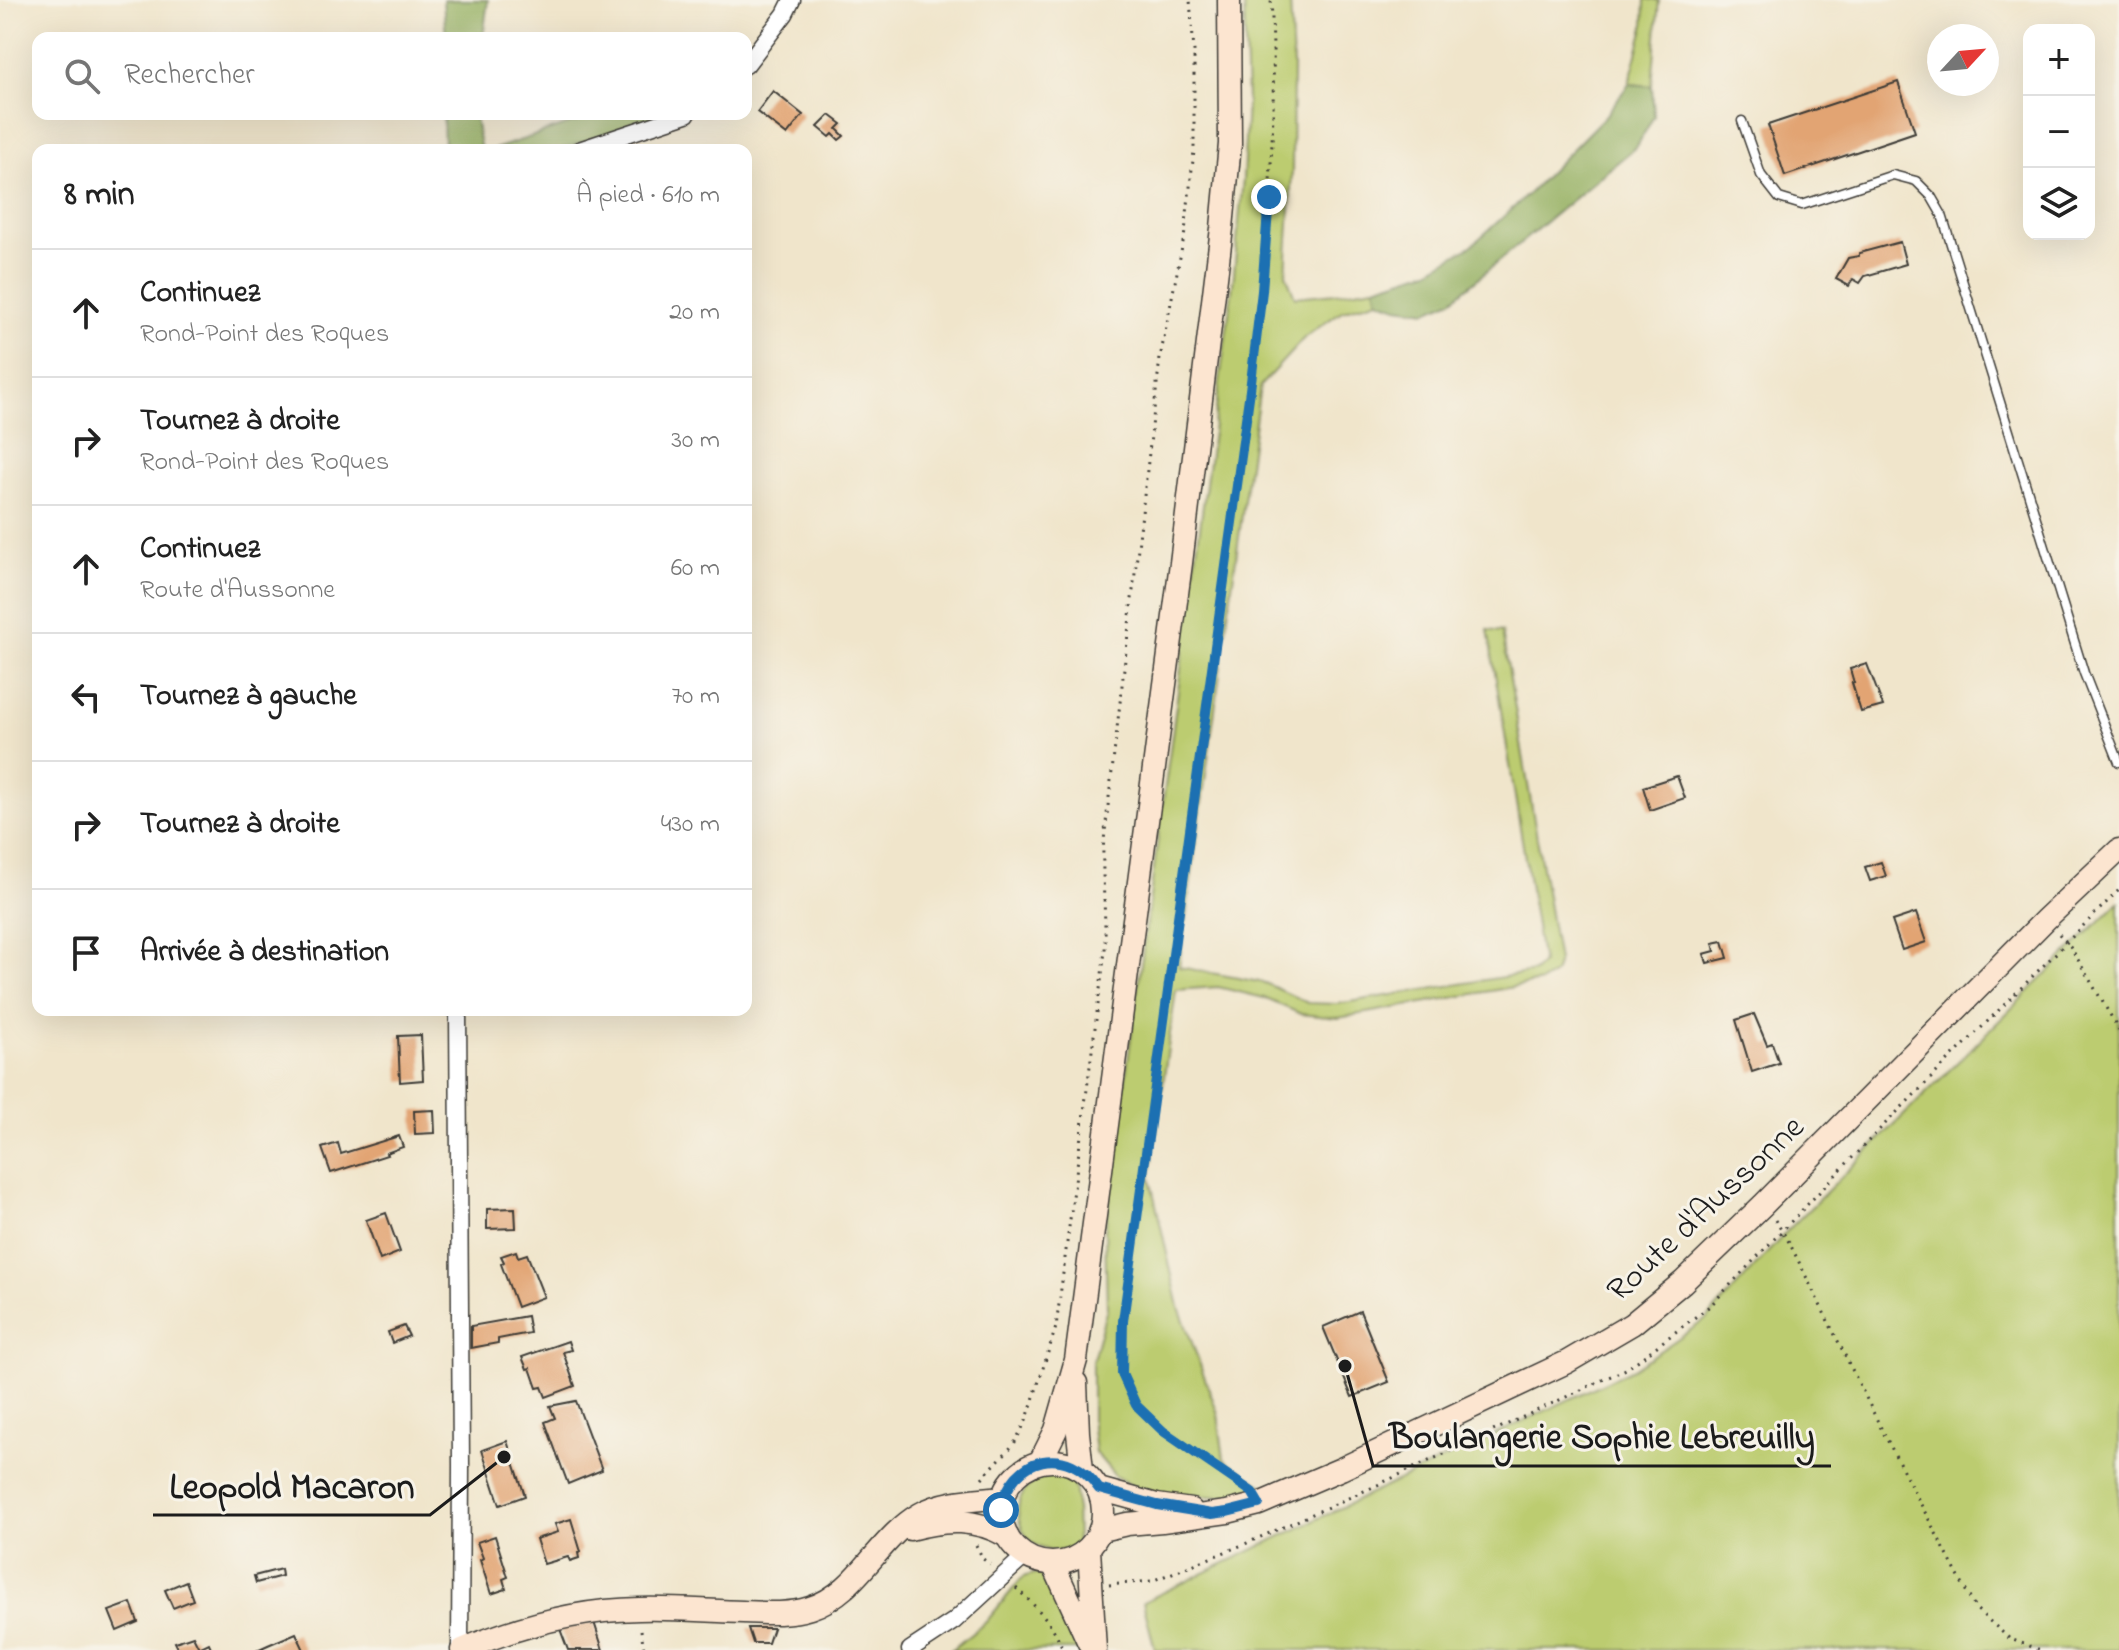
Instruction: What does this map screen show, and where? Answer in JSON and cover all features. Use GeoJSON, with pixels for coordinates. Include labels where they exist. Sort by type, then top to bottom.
{"type":"FeatureCollection","features":[{"type":"Feature","properties":{"kind":"main road"},"geometry":{"type":"LineString","coordinates":[[1040,1462],[1056,1430],[1076,1360],[1183,548],[1230,144],[1229,0]]}},
{"type":"Feature","properties":{"kind":"main road","name":"Route d'Aussonne"},"geometry":{"type":"LineString","coordinates":[[1101,1530],[1227,1512],[1259,1504],[1341,1469],[1567,1362],[1632,1324],[1683,1282],[1763,1205],[2046,919],[2119,850]]}},
{"type":"Feature","properties":{"kind":"main road"},"geometry":{"type":"LineString","coordinates":[[1076,1360],[1082,1470]]}},
{"type":"Feature","properties":{"kind":"main road"},"geometry":{"type":"LineString","coordinates":[[1062,1461],[1082,1470],[1092,1478],[1103,1502],[1101,1530],[1089,1549],[1066,1562],[1053,1564],[1025,1556],[1007,1536],[1002,1524],[1003,1497],[1011,1481],[1024,1469],[1040,1462],[1062,1461]]}},
{"type":"Feature","properties":{"kind":"main road","name":"Route d'Aussonne"},"geometry":{"type":"LineString","coordinates":[[1099,1489],[1157,1505],[1212,1514]]}},
{"type":"Feature","properties":{"kind":"main road"},"geometry":{"type":"LineString","coordinates":[[461,1650],[500,1634],[584,1613],[638,1609],[779,1613],[810,1608],[843,1588],[897,1532],[919,1514],[935,1507],[1003,1497]]}},
{"type":"Feature","properties":{"kind":"main road"},"geometry":{"type":"LineString","coordinates":[[897,1532],[936,1522],[961,1521],[977,1523],[1007,1536]]}},
{"type":"Feature","properties":{"kind":"main road"},"geometry":{"type":"LineString","coordinates":[[1089,1549],[1093,1650]]}},
{"type":"Feature","properties":{"kind":"main road"},"geometry":{"type":"LineString","coordinates":[[1053,1564],[1093,1650]]}},
{"type":"Feature","properties":{"kind":"street"},"geometry":{"type":"LineString","coordinates":[[752,57],[792,0]]}},
{"type":"Feature","properties":{"kind":"street"},"geometry":{"type":"LineString","coordinates":[[597,144],[669,120]]}},
{"type":"Feature","properties":{"kind":"street"},"geometry":{"type":"LineString","coordinates":[[458,1016],[461,1650]]}},
{"type":"Feature","properties":{"kind":"street"},"geometry":{"type":"LineString","coordinates":[[910,1650],[954,1621],[1025,1556]]}},
{"type":"Feature","properties":{"kind":"lane"},"geometry":{"type":"LineString","coordinates":[[1742,121],[1761,175],[1779,198],[1802,205],[1893,175],[1916,181],[1931,196],[1942,215],[2084,673],[2119,762]]}},
{"type":"Feature","properties":{"kind":"path"},"geometry":{"type":"LineString","coordinates":[[979,1486],[981,1479],[1014,1444],[1027,1419],[1056,1327],[1105,951],[1102,883],[1106,817],[1160,358],[1185,232],[1194,151],[1194,51],[1190,0]]}},
{"type":"Feature","properties":{"kind":"path"},"geometry":{"type":"LineString","coordinates":[[1259,1504],[1252,1492],[1163,1431],[1145,1414],[1136,1405],[1122,1374],[1123,1321],[1262,291],[1274,97],[1271,0]]}},
{"type":"Feature","properties":{"kind":"path"},"geometry":{"type":"LineString","coordinates":[[1098,1586],[1152,1581],[1245,1544],[1628,1368],[1711,1305],[1781,1230],[2119,890]]}},
{"type":"Feature","properties":{"kind":"path"},"geometry":{"type":"LineString","coordinates":[[2046,919],[2067,942],[2119,1030]]}},
{"type":"Feature","properties":{"kind":"path"},"geometry":{"type":"LineString","coordinates":[[1763,1205],[1781,1230],[1975,1608],[2010,1639],[2041,1650]]}},
{"type":"Feature","properties":{"kind":"path"},"geometry":{"type":"LineString","coordinates":[[975,1541],[983,1559],[996,1571]]}},
{"type":"Feature","properties":{"kind":"path"},"geometry":{"type":"LineString","coordinates":[[1012,1585],[1037,1606],[1057,1633],[1063,1650]]}},
{"type":"Feature","properties":{"kind":"green space"},"geometry":{"type":"Polygon","coordinates":[[[443,0],[488,0],[484,32],[446,32],[443,0]]]}},
{"type":"Feature","properties":{"kind":"green space"},"geometry":{"type":"Polygon","coordinates":[[[1244,0],[1290,0],[1292,171],[1286,274],[1295,297],[1375,287],[1378,300],[1342,311],[1305,337],[1260,386],[1179,967],[1265,983],[1308,1003],[1337,1004],[1534,972],[1542,963],[1488,630],[1502,632],[1558,961],[1554,974],[1541,982],[1338,1018],[1301,1014],[1264,998],[1218,987],[1176,990],[1150,1178],[1179,1307],[1218,1414],[1224,1459],[1269,1490],[1227,1497],[1145,1493],[1115,1476],[1095,1452],[1092,1363],[1107,1308],[1105,1230],[1233,284],[1247,102],[1244,0]]]}},
{"type":"Feature","properties":{"kind":"green space"},"geometry":{"type":"Polygon","coordinates":[[[1645,0],[1659,0],[1652,86],[1629,84],[1644,27],[1645,0]]]}},
{"type":"Feature","properties":{"kind":"green space"},"geometry":{"type":"Polygon","coordinates":[[[1629,84],[1652,86],[1654,116],[1637,146],[1452,300],[1427,311],[1397,307],[1378,300],[1375,287],[1429,270],[1471,246],[1522,200],[1605,116],[1629,84]]]}},
{"type":"Feature","properties":{"kind":"green space"},"geometry":{"type":"Polygon","coordinates":[[[443,120],[475,120],[480,144],[444,144],[443,120]]]}},
{"type":"Feature","properties":{"kind":"green space"},"geometry":{"type":"Polygon","coordinates":[[[580,120],[649,120],[577,144],[510,144],[580,120]]]}},
{"type":"Feature","properties":{"kind":"green space"},"geometry":{"type":"Polygon","coordinates":[[[2119,902],[2119,1650],[1155,1650],[1143,1602],[1633,1369],[1708,1318],[1789,1229],[2119,902]]]}},
{"type":"Feature","properties":{"kind":"green space"},"geometry":{"type":"Polygon","coordinates":[[[1053,1474],[1073,1478],[1076,1499],[1077,1546],[1057,1551],[1040,1548],[1028,1538],[1020,1525],[1018,1509],[1023,1494],[1034,1482],[1053,1474]]]}},
{"type":"Feature","properties":{"kind":"green space"},"geometry":{"type":"Polygon","coordinates":[[[1037,1573],[1052,1584],[1080,1650],[951,1650],[986,1622],[1023,1577],[1037,1573]]]}},
{"type":"Feature","properties":{"kind":"building"},"geometry":{"type":"Polygon","coordinates":[[[1898,82],[1915,132],[1785,176],[1768,125],[1898,82]]]}},
{"type":"Feature","properties":{"kind":"building"},"geometry":{"type":"Polygon","coordinates":[[[773,91],[803,115],[787,135],[757,112],[773,91]]]}},
{"type":"Feature","properties":{"kind":"building"},"geometry":{"type":"Polygon","coordinates":[[[830,115],[842,124],[837,129],[844,136],[839,140],[818,127],[830,115]]]}},
{"type":"Feature","properties":{"kind":"building"},"geometry":{"type":"Polygon","coordinates":[[[1900,242],[1906,264],[1865,276],[1860,283],[1853,279],[1849,286],[1836,279],[1848,258],[1900,242]]]}},
{"type":"Feature","properties":{"kind":"building"},"geometry":{"type":"Polygon","coordinates":[[[1867,664],[1883,706],[1861,712],[1850,669],[1867,664]]]}},
{"type":"Feature","properties":{"kind":"building"},"geometry":{"type":"Polygon","coordinates":[[[1677,776],[1685,798],[1650,810],[1643,787],[1677,776]]]}},
{"type":"Feature","properties":{"kind":"building"},"geometry":{"type":"Polygon","coordinates":[[[1881,862],[1886,876],[1870,881],[1865,867],[1881,862]]]}},
{"type":"Feature","properties":{"kind":"building"},"geometry":{"type":"Polygon","coordinates":[[[1916,913],[1926,942],[1902,950],[1892,921],[1916,913]]]}},
{"type":"Feature","properties":{"kind":"building"},"geometry":{"type":"Polygon","coordinates":[[[1723,941],[1728,958],[1707,963],[1704,954],[1715,951],[1713,943],[1723,941]]]}},
{"type":"Feature","properties":{"kind":"building"},"geometry":{"type":"Polygon","coordinates":[[[1754,1014],[1767,1045],[1772,1043],[1779,1063],[1752,1072],[1736,1020],[1754,1014]]]}},
{"type":"Feature","properties":{"kind":"building"},"geometry":{"type":"Polygon","coordinates":[[[421,1035],[423,1080],[400,1082],[398,1036],[421,1035]]]}},
{"type":"Feature","properties":{"kind":"building"},"geometry":{"type":"Polygon","coordinates":[[[434,1110],[435,1133],[415,1134],[414,1111],[434,1110]]]}},
{"type":"Feature","properties":{"kind":"building"},"geometry":{"type":"Polygon","coordinates":[[[399,1136],[403,1147],[331,1173],[322,1148],[338,1143],[341,1154],[399,1136]]]}},
{"type":"Feature","properties":{"kind":"building"},"geometry":{"type":"Polygon","coordinates":[[[515,1208],[516,1228],[487,1229],[487,1209],[515,1208]]]}},
{"type":"Feature","properties":{"kind":"building"},"geometry":{"type":"Polygon","coordinates":[[[386,1213],[400,1252],[380,1260],[366,1220],[386,1213]]]}},
{"type":"Feature","properties":{"kind":"building"},"geometry":{"type":"Polygon","coordinates":[[[516,1251],[518,1257],[527,1254],[544,1297],[517,1307],[501,1264],[504,1262],[501,1256],[516,1251]]]}},
{"type":"Feature","properties":{"kind":"building"},"geometry":{"type":"Polygon","coordinates":[[[1360,1311],[1389,1382],[1352,1397],[1323,1327],[1360,1311]]]}},
{"type":"Feature","properties":{"kind":"building"},"geometry":{"type":"Polygon","coordinates":[[[527,1316],[530,1333],[471,1348],[471,1326],[527,1316]]]}},
{"type":"Feature","properties":{"kind":"building"},"geometry":{"type":"Polygon","coordinates":[[[404,1326],[409,1336],[392,1343],[388,1332],[404,1326]]]}},
{"type":"Feature","properties":{"kind":"building"},"geometry":{"type":"Polygon","coordinates":[[[568,1341],[571,1350],[563,1352],[575,1386],[546,1397],[542,1387],[537,1388],[530,1368],[527,1369],[522,1357],[568,1341]]]}},
{"type":"Feature","properties":{"kind":"building"},"geometry":{"type":"Polygon","coordinates":[[[576,1401],[602,1470],[568,1484],[545,1422],[555,1418],[550,1406],[576,1401]]]}},
{"type":"Feature","properties":{"kind":"building"},"geometry":{"type":"Polygon","coordinates":[[[507,1441],[525,1496],[500,1505],[482,1450],[507,1441]]]}},
{"type":"Feature","properties":{"kind":"building"},"geometry":{"type":"Polygon","coordinates":[[[571,1519],[581,1552],[578,1553],[579,1558],[570,1561],[568,1557],[544,1564],[536,1539],[558,1532],[555,1524],[571,1519]]]}},
{"type":"Feature","properties":{"kind":"building"},"geometry":{"type":"Polygon","coordinates":[[[495,1536],[508,1577],[503,1579],[506,1589],[491,1594],[477,1542],[495,1536]]]}},
{"type":"Feature","properties":{"kind":"building"},"geometry":{"type":"Polygon","coordinates":[[[281,1569],[282,1576],[256,1583],[254,1576],[281,1569]]]}},
{"type":"Feature","properties":{"kind":"building"},"geometry":{"type":"Polygon","coordinates":[[[186,1581],[193,1600],[173,1608],[165,1590],[186,1581]]]}},
{"type":"Feature","properties":{"kind":"building"},"geometry":{"type":"Polygon","coordinates":[[[131,1603],[138,1622],[117,1631],[109,1611],[131,1603]]]}},
{"type":"Feature","properties":{"kind":"building"},"geometry":{"type":"Polygon","coordinates":[[[594,1622],[603,1650],[568,1650],[560,1629],[594,1622]]]}},
{"type":"Feature","properties":{"kind":"building"},"geometry":{"type":"Polygon","coordinates":[[[748,1628],[773,1628],[768,1643],[753,1643],[748,1628]]]}},
{"type":"Feature","properties":{"kind":"building"},"geometry":{"type":"Polygon","coordinates":[[[296,1633],[304,1650],[257,1650],[268,1645],[296,1633]]]}},
{"type":"Feature","properties":{"kind":"building"},"geometry":{"type":"Polygon","coordinates":[[[193,1636],[199,1648],[209,1643],[212,1650],[179,1650],[175,1642],[193,1636]]]}},
{"type":"Feature","properties":{"kind":"place","name":"Boulangerie Sophie Lebreuilly"},"geometry":{"type":"Point","coordinates":[1345,1366]}},
{"type":"Feature","properties":{"kind":"place","name":"Leopold Macaron"},"geometry":{"type":"Point","coordinates":[504,1457]}},
{"type":"Feature","properties":{"kind":"route"},"geometry":{"type":"LineString","coordinates":[[1001,1510],[1011,1481],[1024,1469],[1040,1462],[1062,1461],[1082,1470],[1099,1489],[1157,1505],[1212,1514],[1259,1504],[1252,1492],[1237,1480],[1163,1431],[1136,1405],[1122,1374],[1123,1321],[1250,390],[1269,197]]}}]}
